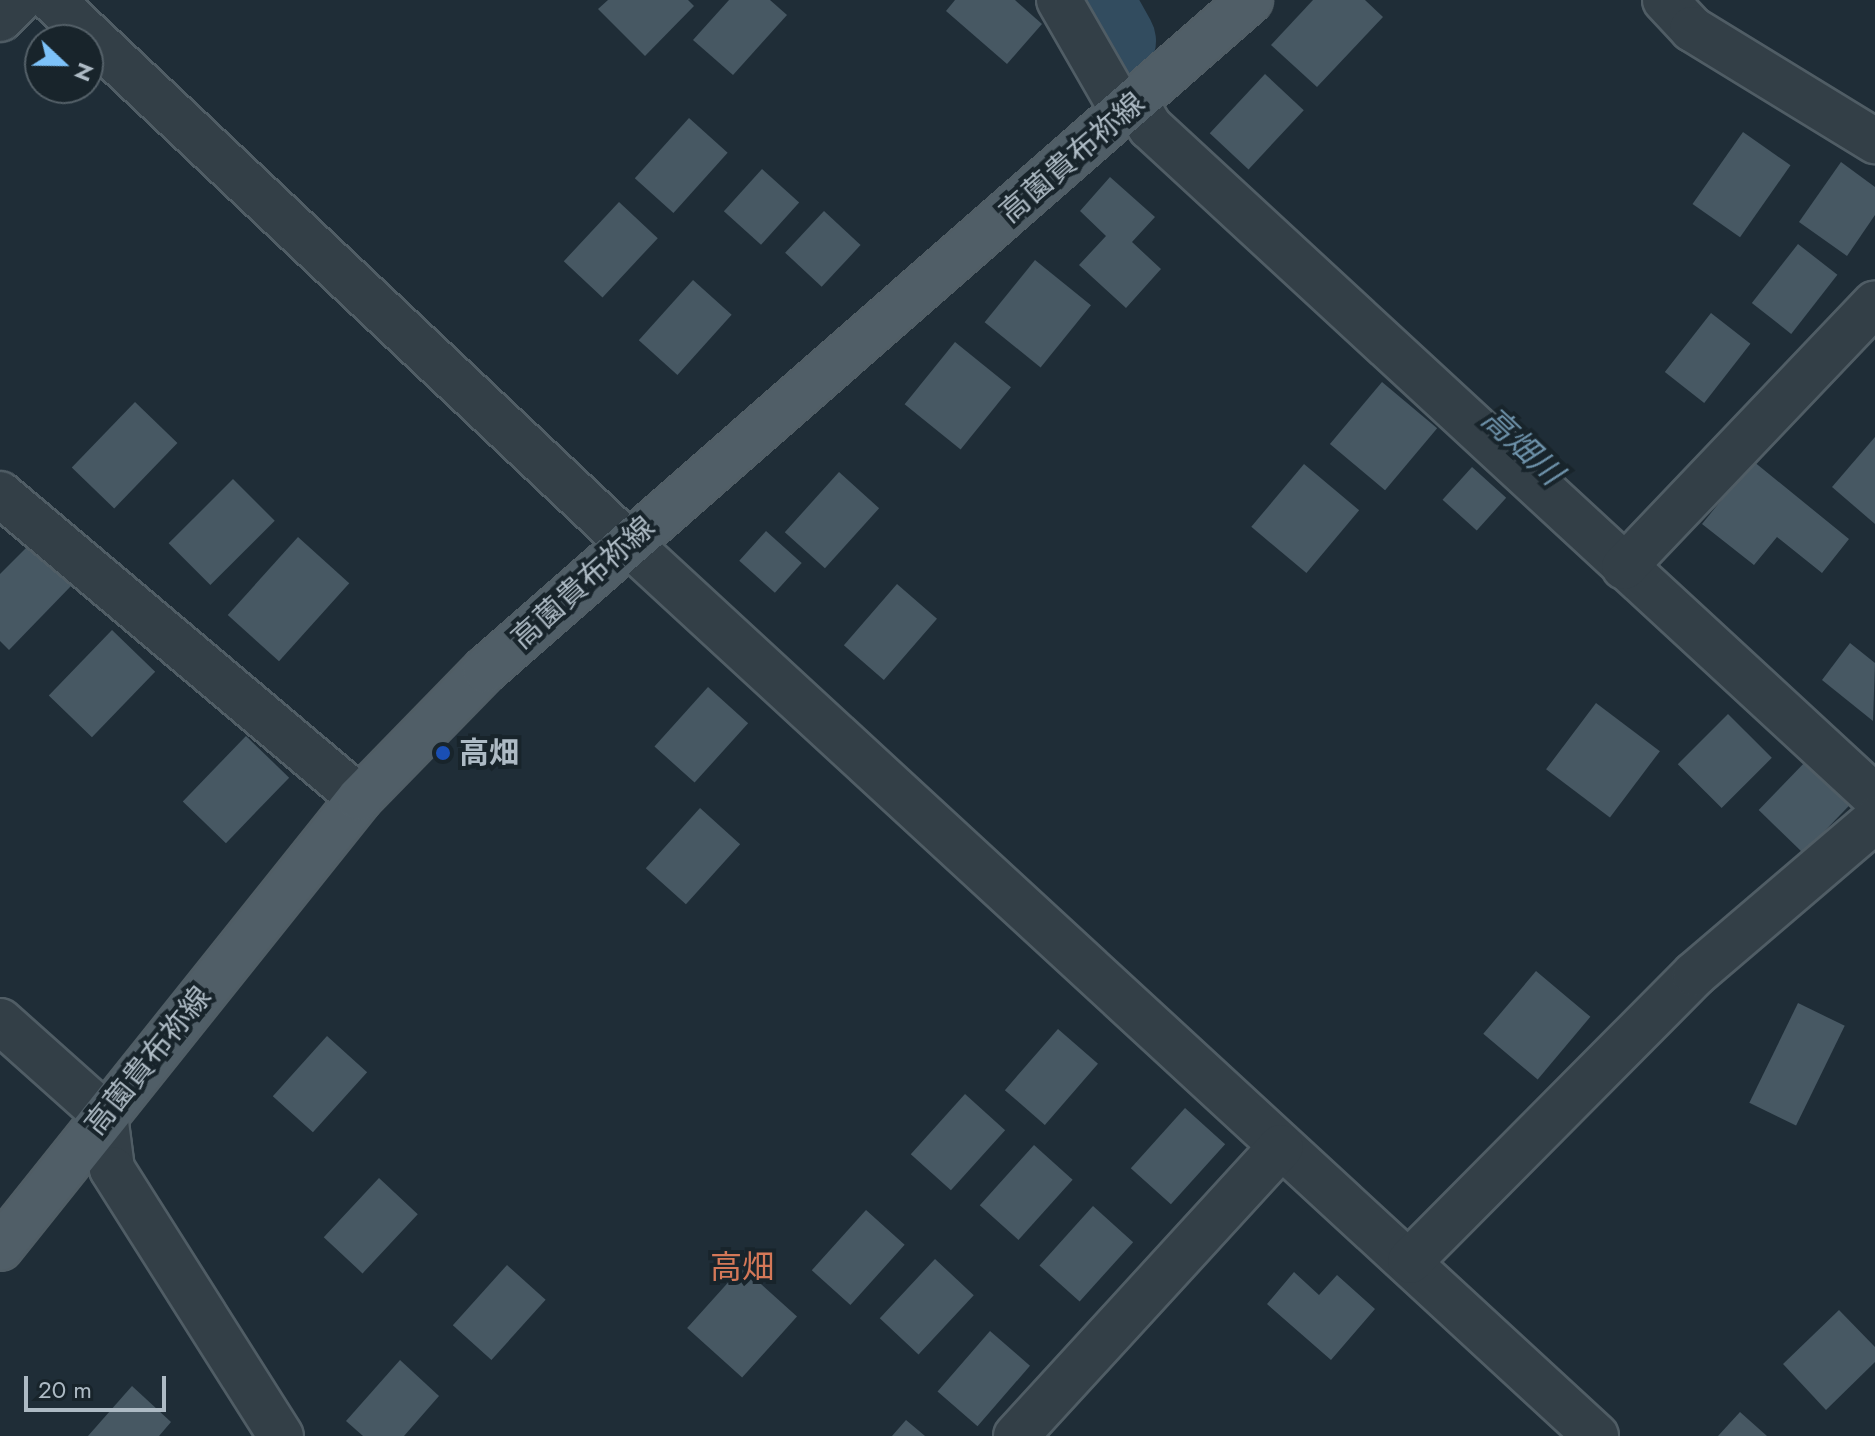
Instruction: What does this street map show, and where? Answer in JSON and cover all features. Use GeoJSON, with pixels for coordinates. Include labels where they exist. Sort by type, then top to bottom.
{"type":"FeatureCollection","features":[{"type":"Feature","properties":{"kind":"main road","name":"高薗貴布祢線"},"geometry":{"type":"LineString","coordinates":[[0,1248],[360,798],[485,670],[1250,0]]}},
{"type":"Feature","properties":{"kind":"street"},"geometry":{"type":"LineString","coordinates":[[0,19],[19,0]]}},
{"type":"Feature","properties":{"kind":"street"},"geometry":{"type":"LineString","coordinates":[[52,0],[628,543],[1281,1147],[1410,1261],[1596,1436]]}},
{"type":"Feature","properties":{"kind":"street"},"geometry":{"type":"LineString","coordinates":[[1059,0],[1130,108],[1635,554],[1875,797]]}},
{"type":"Feature","properties":{"kind":"street"},"geometry":{"type":"LineString","coordinates":[[1665,0],[1692,29],[1875,141]]}},
{"type":"Feature","properties":{"kind":"street"},"geometry":{"type":"LineString","coordinates":[[1635,554],[1875,303]]}},
{"type":"Feature","properties":{"kind":"street"},"geometry":{"type":"LineString","coordinates":[[0,494],[360,798]]}},
{"type":"Feature","properties":{"kind":"street"},"geometry":{"type":"LineString","coordinates":[[1410,1261],[1695,974],[1875,820]]}},
{"type":"Feature","properties":{"kind":"street"},"geometry":{"type":"LineString","coordinates":[[0,1021],[105,1115],[112,1169],[281,1436]]}},
{"type":"Feature","properties":{"kind":"street"},"geometry":{"type":"LineString","coordinates":[[1016,1436],[1281,1147]]}},
{"type":"Feature","properties":{"kind":"building"},"geometry":{"type":"Polygon","coordinates":[[[608,0],[688,0],[694,6],[645,56],[598,9],[608,0]]]}},
{"type":"Feature","properties":{"kind":"building"},"geometry":{"type":"Polygon","coordinates":[[[729,0],[770,0],[787,15],[733,75],[693,40],[729,0]]]}},
{"type":"Feature","properties":{"kind":"building"},"geometry":{"type":"Polygon","coordinates":[[[955,0],[1015,0],[1042,24],[1007,64],[946,11],[955,0]]]}},
{"type":"Feature","properties":{"kind":"building"},"geometry":{"type":"Polygon","coordinates":[[[1313,0],[1365,0],[1383,17],[1317,87],[1271,45],[1313,0]]]}},
{"type":"Feature","properties":{"kind":"building"},"geometry":{"type":"Polygon","coordinates":[[[1265,74],[1304,110],[1249,169],[1210,133],[1265,74]]]}},
{"type":"Feature","properties":{"kind":"building"},"geometry":{"type":"Polygon","coordinates":[[[689,118],[728,153],[673,213],[635,178],[689,118]]]}},
{"type":"Feature","properties":{"kind":"building"},"geometry":{"type":"Polygon","coordinates":[[[1743,132],[1791,165],[1740,237],[1693,204],[1743,132]]]}},
{"type":"Feature","properties":{"kind":"building"},"geometry":{"type":"Polygon","coordinates":[[[1841,162],[1875,187],[1875,215],[1847,256],[1799,222],[1841,162]]]}},
{"type":"Feature","properties":{"kind":"building"},"geometry":{"type":"Polygon","coordinates":[[[762,169],[799,202],[761,245],[724,211],[762,169]]]}},
{"type":"Feature","properties":{"kind":"building"},"geometry":{"type":"Polygon","coordinates":[[[1110,177],[1155,217],[1132,242],[1161,269],[1126,308],[1079,265],[1106,236],[1080,211],[1110,177]]]}},
{"type":"Feature","properties":{"kind":"building"},"geometry":{"type":"Polygon","coordinates":[[[619,202],[658,238],[603,297],[564,261],[619,202]]]}},
{"type":"Feature","properties":{"kind":"building"},"geometry":{"type":"Polygon","coordinates":[[[824,211],[861,245],[822,287],[785,253],[824,211]]]}},
{"type":"Feature","properties":{"kind":"building"},"geometry":{"type":"Polygon","coordinates":[[[1798,244],[1837,275],[1791,334],[1752,303],[1798,244]]]}},
{"type":"Feature","properties":{"kind":"building"},"geometry":{"type":"Polygon","coordinates":[[[1035,260],[1091,305],[1041,367],[985,322],[1035,260]]]}},
{"type":"Feature","properties":{"kind":"building"},"geometry":{"type":"Polygon","coordinates":[[[693,280],[732,315],[677,375],[639,340],[693,280]]]}},
{"type":"Feature","properties":{"kind":"building"},"geometry":{"type":"Polygon","coordinates":[[[1711,313],[1750,344],[1704,403],[1665,372],[1711,313]]]}},
{"type":"Feature","properties":{"kind":"building"},"geometry":{"type":"Polygon","coordinates":[[[955,342],[1011,387],[961,449],[905,404],[955,342]]]}},
{"type":"Feature","properties":{"kind":"building"},"geometry":{"type":"Polygon","coordinates":[[[1382,382],[1437,428],[1385,490],[1330,444],[1382,382]]]}},
{"type":"Feature","properties":{"kind":"building"},"geometry":{"type":"Polygon","coordinates":[[[135,402],[177,443],[114,508],[72,467],[135,402]]]}},
{"type":"Feature","properties":{"kind":"building"},"geometry":{"type":"Polygon","coordinates":[[[1875,437],[1875,524],[1832,487],[1875,437]]]}},
{"type":"Feature","properties":{"kind":"building"},"geometry":{"type":"Polygon","coordinates":[[[1753,461],[1849,539],[1822,573],[1777,537],[1754,565],[1702,524],[1753,461]]]}},
{"type":"Feature","properties":{"kind":"building"},"geometry":{"type":"Polygon","coordinates":[[[1304,464],[1359,510],[1306,573],[1251,527],[1304,464]]]}},
{"type":"Feature","properties":{"kind":"building"},"geometry":{"type":"Polygon","coordinates":[[[1472,467],[1506,498],[1477,530],[1443,500],[1472,467]]]}},
{"type":"Feature","properties":{"kind":"building"},"geometry":{"type":"Polygon","coordinates":[[[839,472],[879,508],[825,568],[785,532],[839,472]]]}},
{"type":"Feature","properties":{"kind":"building"},"geometry":{"type":"Polygon","coordinates":[[[233,479],[275,521],[210,585],[169,543],[233,479]]]}},
{"type":"Feature","properties":{"kind":"building"},"geometry":{"type":"Polygon","coordinates":[[[766,531],[802,563],[775,593],[739,561],[766,531]]]}},
{"type":"Feature","properties":{"kind":"building"},"geometry":{"type":"Polygon","coordinates":[[[298,537],[349,583],[279,661],[228,615],[298,537]]]}},
{"type":"Feature","properties":{"kind":"building"},"geometry":{"type":"Polygon","coordinates":[[[30,544],[72,585],[9,650],[0,641],[0,574],[30,544]]]}},
{"type":"Feature","properties":{"kind":"building"},"geometry":{"type":"Polygon","coordinates":[[[897,584],[937,619],[884,680],[844,645],[897,584]]]}},
{"type":"Feature","properties":{"kind":"building"},"geometry":{"type":"Polygon","coordinates":[[[112,630],[155,672],[92,737],[49,695],[112,630]]]}},
{"type":"Feature","properties":{"kind":"building"},"geometry":{"type":"Polygon","coordinates":[[[1850,643],[1875,663],[1873,721],[1822,680],[1850,643]]]}},
{"type":"Feature","properties":{"kind":"building"},"geometry":{"type":"Polygon","coordinates":[[[708,687],[748,723],[695,783],[654,746],[708,687]]]}},
{"type":"Feature","properties":{"kind":"building"},"geometry":{"type":"Polygon","coordinates":[[[1596,703],[1660,751],[1610,817],[1546,769],[1596,703]]]}},
{"type":"Feature","properties":{"kind":"building"},"geometry":{"type":"Polygon","coordinates":[[[1728,714],[1772,758],[1722,808],[1678,764],[1728,714]]]}},
{"type":"Feature","properties":{"kind":"building"},"geometry":{"type":"Polygon","coordinates":[[[246,736],[289,778],[226,843],[183,801],[246,736]]]}},
{"type":"Feature","properties":{"kind":"building"},"geometry":{"type":"Polygon","coordinates":[[[1808,759],[1853,802],[1803,853],[1759,810],[1808,759]]]}},
{"type":"Feature","properties":{"kind":"building"},"geometry":{"type":"Polygon","coordinates":[[[700,808],[740,844],[686,904],[646,868],[700,808]]]}},
{"type":"Feature","properties":{"kind":"building"},"geometry":{"type":"Polygon","coordinates":[[[1536,971],[1590,1017],[1538,1079],[1483,1034],[1536,971]]]}},
{"type":"Feature","properties":{"kind":"building"},"geometry":{"type":"Polygon","coordinates":[[[1798,1003],[1845,1026],[1796,1126],[1749,1103],[1798,1003]]]}},
{"type":"Feature","properties":{"kind":"building"},"geometry":{"type":"Polygon","coordinates":[[[1058,1029],[1098,1064],[1045,1125],[1005,1090],[1058,1029]]]}},
{"type":"Feature","properties":{"kind":"building"},"geometry":{"type":"Polygon","coordinates":[[[327,1036],[367,1072],[313,1132],[273,1096],[327,1036]]]}},
{"type":"Feature","properties":{"kind":"building"},"geometry":{"type":"Polygon","coordinates":[[[965,1094],[1005,1130],[951,1190],[911,1154],[965,1094]]]}},
{"type":"Feature","properties":{"kind":"building"},"geometry":{"type":"Polygon","coordinates":[[[1185,1108],[1225,1144],[1171,1204],[1131,1168],[1185,1108]]]}},
{"type":"Feature","properties":{"kind":"building"},"geometry":{"type":"Polygon","coordinates":[[[1034,1145],[1073,1180],[1018,1240],[980,1205],[1034,1145]]]}},
{"type":"Feature","properties":{"kind":"building"},"geometry":{"type":"Polygon","coordinates":[[[379,1178],[418,1214],[363,1273],[324,1237],[379,1178]]]}},
{"type":"Feature","properties":{"kind":"building"},"geometry":{"type":"Polygon","coordinates":[[[1093,1206],[1133,1242],[1080,1302],[1039,1265],[1093,1206]]]}},
{"type":"Feature","properties":{"kind":"building"},"geometry":{"type":"Polygon","coordinates":[[[866,1210],[905,1245],[850,1305],[812,1270],[866,1210]]]}},
{"type":"Feature","properties":{"kind":"building"},"geometry":{"type":"Polygon","coordinates":[[[935,1259],[974,1295],[919,1354],[880,1318],[935,1259]]]}},
{"type":"Feature","properties":{"kind":"building"},"geometry":{"type":"Polygon","coordinates":[[[507,1265],[546,1300],[491,1360],[453,1325],[507,1265]]]}},
{"type":"Feature","properties":{"kind":"building"},"geometry":{"type":"Polygon","coordinates":[[[742,1267],[797,1317],[742,1377],[687,1328],[742,1267]]]}},
{"type":"Feature","properties":{"kind":"building"},"geometry":{"type":"Polygon","coordinates":[[[1294,1272],[1319,1295],[1337,1275],[1375,1309],[1331,1360],[1267,1304],[1294,1272]]]}},
{"type":"Feature","properties":{"kind":"building"},"geometry":{"type":"Polygon","coordinates":[[[1839,1310],[1875,1347],[1875,1362],[1826,1410],[1783,1364],[1839,1310]]]}},
{"type":"Feature","properties":{"kind":"building"},"geometry":{"type":"Polygon","coordinates":[[[990,1331],[1030,1366],[978,1426],[938,1391],[990,1331]]]}},
{"type":"Feature","properties":{"kind":"building"},"geometry":{"type":"Polygon","coordinates":[[[400,1360],[439,1396],[404,1436],[363,1436],[346,1421],[400,1360]]]}},
{"type":"Feature","properties":{"kind":"building"},"geometry":{"type":"Polygon","coordinates":[[[132,1386],[171,1422],[159,1436],[88,1436],[132,1386]]]}},
{"type":"Feature","properties":{"kind":"building"},"geometry":{"type":"Polygon","coordinates":[[[1740,1412],[1767,1436],[1718,1436],[1740,1412]]]}},
{"type":"Feature","properties":{"kind":"building"},"geometry":{"type":"Polygon","coordinates":[[[906,1420],[925,1436],[892,1436],[906,1420]]]}},
{"type":"Feature","properties":{"kind":"waterway","name":"高畑川"},"geometry":{"type":"LineString","coordinates":[[1090,0],[1113,41]]}},
{"type":"Feature","properties":{"kind":"place","name":"高畑"},"geometry":{"type":"Point","coordinates":[443,753]}},
{"type":"Feature","properties":{"kind":"district","name":"高畑"},"geometry":{"type":"Point","coordinates":[742,1267]}}]}
